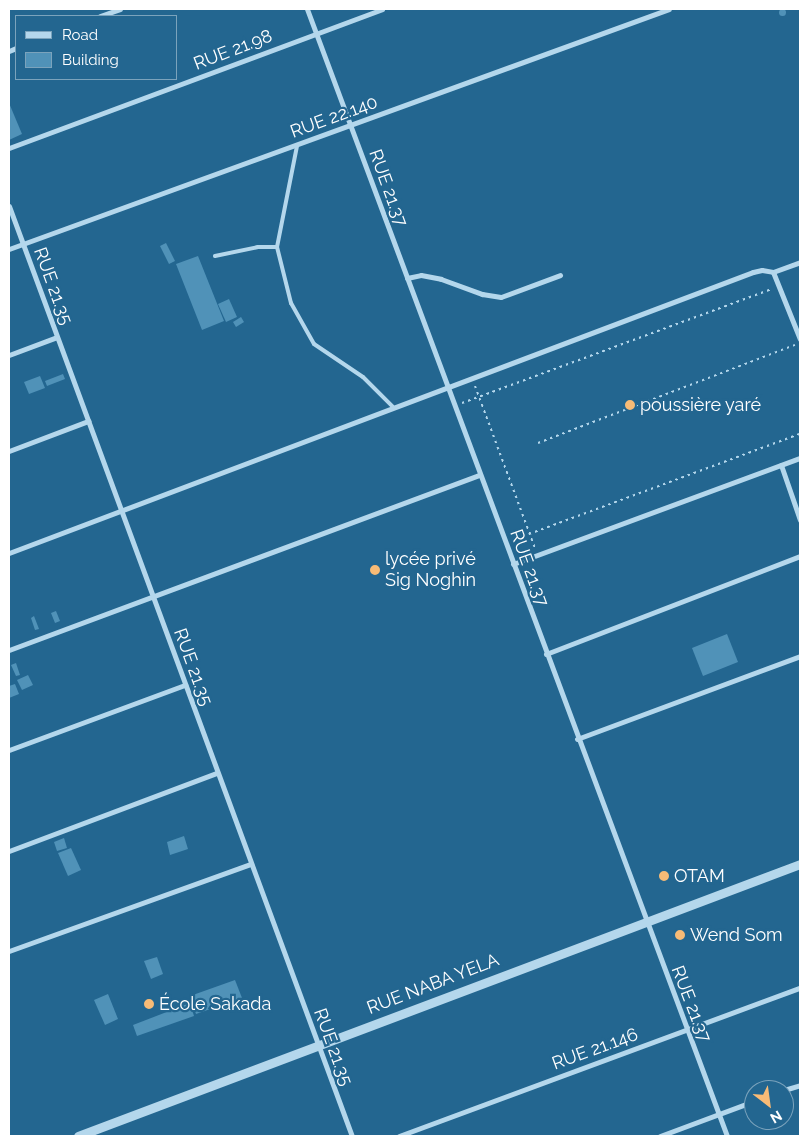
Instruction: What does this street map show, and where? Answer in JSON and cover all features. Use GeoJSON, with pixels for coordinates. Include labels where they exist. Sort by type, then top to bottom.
{"type":"FeatureCollection","features":[{"type":"Feature","properties":{"kind":"street"},"geometry":{"type":"LineString","coordinates":[[103,15],[120,9]]}},
{"type":"Feature","properties":{"kind":"street","name":"RUE 21.37"},"geometry":{"type":"LineString","coordinates":[[307,9],[645,921],[727,1136]]}},
{"type":"Feature","properties":{"kind":"street","name":"RUE 21.98"},"geometry":{"type":"LineString","coordinates":[[9,148],[382,9]]}},
{"type":"Feature","properties":{"kind":"street","name":"RUE 22.140"},"geometry":{"type":"LineString","coordinates":[[9,249],[297,146],[669,9]]}},
{"type":"Feature","properties":{"kind":"street","name":"RUE 21.35"},"geometry":{"type":"LineString","coordinates":[[9,206],[352,1136]]}},
{"type":"Feature","properties":{"kind":"street"},"geometry":{"type":"LineString","coordinates":[[9,553],[753,272],[762,270],[773,272],[800,262]]}},
{"type":"Feature","properties":{"kind":"street"},"geometry":{"type":"LineString","coordinates":[[773,272],[800,339]]}},
{"type":"Feature","properties":{"kind":"street"},"geometry":{"type":"LineString","coordinates":[[407,278],[420,275],[501,297],[560,275]]}},
{"type":"Feature","properties":{"kind":"street"},"geometry":{"type":"LineString","coordinates":[[9,355],[57,337]]}},
{"type":"Feature","properties":{"kind":"street"},"geometry":{"type":"LineString","coordinates":[[9,451],[88,421]]}},
{"type":"Feature","properties":{"kind":"street"},"geometry":{"type":"LineString","coordinates":[[513,564],[800,458]]}},
{"type":"Feature","properties":{"kind":"street"},"geometry":{"type":"LineString","coordinates":[[781,465],[800,520]]}},
{"type":"Feature","properties":{"kind":"street"},"geometry":{"type":"LineString","coordinates":[[9,650],[480,475]]}},
{"type":"Feature","properties":{"kind":"street"},"geometry":{"type":"LineString","coordinates":[[546,654],[800,556]]}},
{"type":"Feature","properties":{"kind":"street"},"geometry":{"type":"LineString","coordinates":[[577,738],[800,656]]}},
{"type":"Feature","properties":{"kind":"street"},"geometry":{"type":"LineString","coordinates":[[9,750],[185,685]]}},
{"type":"Feature","properties":{"kind":"street"},"geometry":{"type":"LineString","coordinates":[[9,851],[218,773]]}},
{"type":"Feature","properties":{"kind":"street"},"geometry":{"type":"LineString","coordinates":[[9,951],[251,864]]}},
{"type":"Feature","properties":{"kind":"street","name":"RUE NABA YELA"},"geometry":{"type":"LineString","coordinates":[[78,1136],[800,864]]}},
{"type":"Feature","properties":{"kind":"street","name":"RUE 21.146"},"geometry":{"type":"LineString","coordinates":[[399,1136],[800,988]]}},
{"type":"Feature","properties":{"kind":"street"},"geometry":{"type":"LineString","coordinates":[[660,1136],[744,1105]]}},
{"type":"Feature","properties":{"kind":"lane"},"geometry":{"type":"LineString","coordinates":[[297,146],[278,247],[291,303],[314,344],[363,377],[393,407]]}},
{"type":"Feature","properties":{"kind":"lane"},"geometry":{"type":"LineString","coordinates":[[215,256],[258,247],[278,247]]}},
{"type":"Feature","properties":{"kind":"path"},"geometry":{"type":"LineString","coordinates":[[454,406],[779,286]]}},
{"type":"Feature","properties":{"kind":"path"},"geometry":{"type":"LineString","coordinates":[[538,443],[800,344]]}},
{"type":"Feature","properties":{"kind":"path"},"geometry":{"type":"LineString","coordinates":[[472,377],[538,555]]}},
{"type":"Feature","properties":{"kind":"path"},"geometry":{"type":"LineString","coordinates":[[529,534],[800,434]]}},
{"type":"Feature","properties":{"kind":"building"},"geometry":{"type":"Polygon","coordinates":[[[782,8],[786,12],[782,16],[778,12],[782,8]]]}},
{"type":"Feature","properties":{"kind":"building"},"geometry":{"type":"Polygon","coordinates":[[[9,103],[22,134],[9,140],[9,103]]]}},
{"type":"Feature","properties":{"kind":"building"},"geometry":{"type":"Polygon","coordinates":[[[166,243],[175,261],[169,264],[160,246],[166,243]]]}},
{"type":"Feature","properties":{"kind":"building"},"geometry":{"type":"Polygon","coordinates":[[[198,256],[224,321],[202,330],[176,264],[198,256]]]}},
{"type":"Feature","properties":{"kind":"building"},"geometry":{"type":"Polygon","coordinates":[[[229,299],[237,317],[226,322],[218,304],[229,299]]]}},
{"type":"Feature","properties":{"kind":"building"},"geometry":{"type":"Polygon","coordinates":[[[241,317],[244,322],[236,327],[233,322],[241,317]]]}},
{"type":"Feature","properties":{"kind":"building"},"geometry":{"type":"Polygon","coordinates":[[[63,374],[65,379],[47,386],[45,381],[63,374]]]}},
{"type":"Feature","properties":{"kind":"building"},"geometry":{"type":"Polygon","coordinates":[[[40,376],[45,388],[29,394],[24,382],[40,376]]]}},
{"type":"Feature","properties":{"kind":"building"},"geometry":{"type":"Polygon","coordinates":[[[56,611],[60,621],[55,623],[51,613],[56,611]]]}},
{"type":"Feature","properties":{"kind":"building"},"geometry":{"type":"Polygon","coordinates":[[[34,616],[39,629],[35,630],[31,618],[34,616]]]}},
{"type":"Feature","properties":{"kind":"building"},"geometry":{"type":"Polygon","coordinates":[[[727,634],[738,662],[703,676],[692,648],[727,634]]]}},
{"type":"Feature","properties":{"kind":"building"},"geometry":{"type":"Polygon","coordinates":[[[16,663],[20,675],[16,676],[11,665],[16,663]]]}},
{"type":"Feature","properties":{"kind":"building"},"geometry":{"type":"Polygon","coordinates":[[[28,675],[33,685],[22,690],[17,680],[28,675]]]}},
{"type":"Feature","properties":{"kind":"building"},"geometry":{"type":"Polygon","coordinates":[[[15,684],[19,694],[9,698],[9,686],[15,684]]]}},
{"type":"Feature","properties":{"kind":"building"},"geometry":{"type":"Polygon","coordinates":[[[184,836],[188,849],[170,855],[167,842],[184,836]]]}},
{"type":"Feature","properties":{"kind":"building"},"geometry":{"type":"Polygon","coordinates":[[[64,838],[67,848],[57,851],[54,842],[64,838]]]}},
{"type":"Feature","properties":{"kind":"building"},"geometry":{"type":"Polygon","coordinates":[[[71,848],[81,870],[68,876],[58,853],[71,848]]]}},
{"type":"Feature","properties":{"kind":"building"},"geometry":{"type":"Polygon","coordinates":[[[157,957],[163,974],[151,979],[144,961],[157,957]]]}},
{"type":"Feature","properties":{"kind":"building"},"geometry":{"type":"Polygon","coordinates":[[[235,980],[242,998],[196,1014],[190,996],[235,980]]]}},
{"type":"Feature","properties":{"kind":"building"},"geometry":{"type":"Polygon","coordinates":[[[108,994],[118,1019],[105,1025],[94,1000],[108,994]]]}},
{"type":"Feature","properties":{"kind":"building"},"geometry":{"type":"Polygon","coordinates":[[[190,1003],[194,1016],[137,1036],[133,1025],[190,1003]]]}},
{"type":"Feature","properties":{"kind":"place","name":"poussière yaré"},"geometry":{"type":"Point","coordinates":[630,405]}},
{"type":"Feature","properties":{"kind":"place","name":"lycée privé Sig Noghin"},"geometry":{"type":"Point","coordinates":[375,570]}},
{"type":"Feature","properties":{"kind":"place","name":"OTAM"},"geometry":{"type":"Point","coordinates":[664,876]}},
{"type":"Feature","properties":{"kind":"place","name":"Wend Som"},"geometry":{"type":"Point","coordinates":[680,935]}},
{"type":"Feature","properties":{"kind":"place","name":"École Sakada"},"geometry":{"type":"Point","coordinates":[149,1004]}}]}
